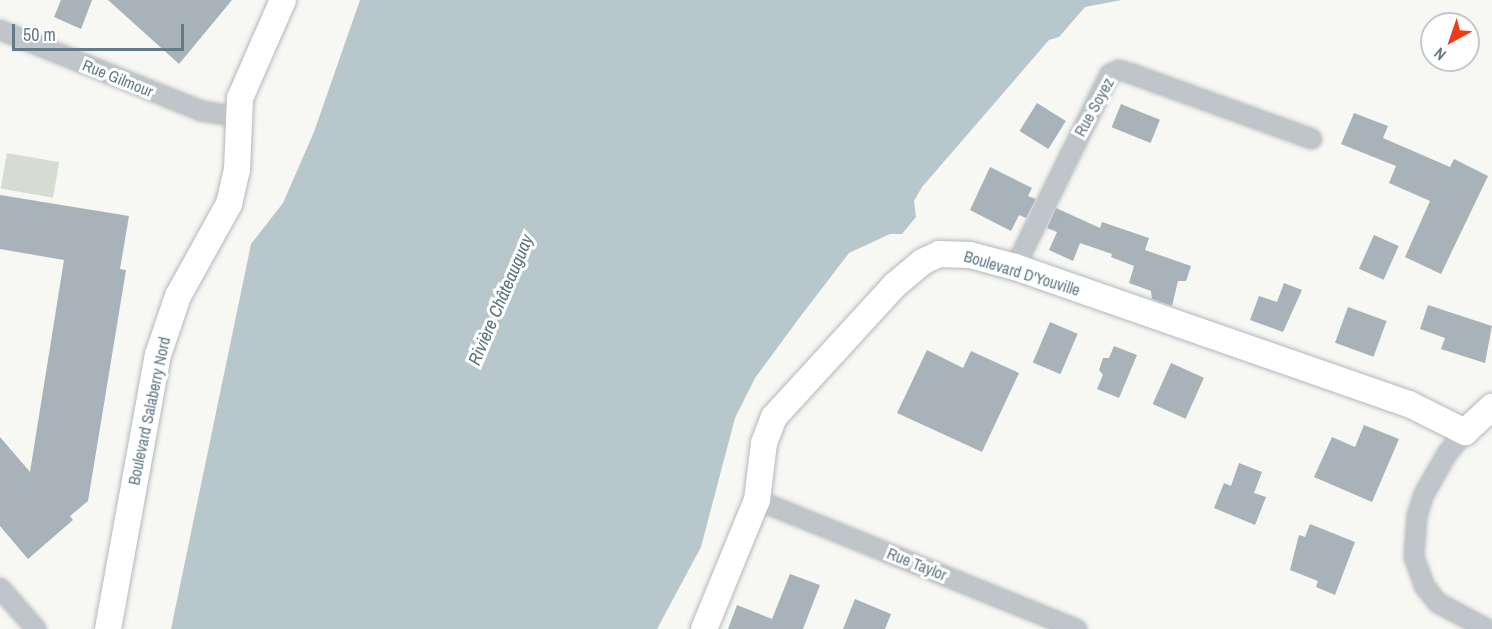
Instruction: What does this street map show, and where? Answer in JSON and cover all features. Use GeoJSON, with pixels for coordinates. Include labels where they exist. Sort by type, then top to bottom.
{"type":"FeatureCollection","features":[{"type":"Feature","properties":{"kind":"street","name":"Boulevard Salaberry Nord"},"geometry":{"type":"LineString","coordinates":[[108,629],[156,363],[178,296],[233,192],[243,86],[283,0]]}},
{"type":"Feature","properties":{"kind":"street","name":"Rue Gilmour"},"geometry":{"type":"LineString","coordinates":[[0,30],[201,111],[239,117]]}},
{"type":"Feature","properties":{"kind":"street","name":"Rue Soyez"},"geometry":{"type":"LineString","coordinates":[[1015,267],[1110,74],[1119,70],[1312,139]]}},
{"type":"Feature","properties":{"kind":"street","name":"Boulevard D'Youville"},"geometry":{"type":"LineString","coordinates":[[704,629],[757,500],[764,443],[774,417],[895,285],[922,262],[939,254],[970,255],[1015,267],[1408,404],[1465,432]]}},
{"type":"Feature","properties":{"kind":"street"},"geometry":{"type":"LineString","coordinates":[[1479,627],[1433,598],[1418,572],[1414,557],[1417,515],[1424,494],[1448,452],[1465,432],[1492,407]]}},
{"type":"Feature","properties":{"kind":"street","name":"Rue Taylor"},"geometry":{"type":"LineString","coordinates":[[757,500],[1077,629]]}},
{"type":"Feature","properties":{"kind":"street"},"geometry":{"type":"LineString","coordinates":[[0,588],[36,629]]}},
{"type":"Feature","properties":{"kind":"shaded area"},"geometry":{"type":"Polygon","coordinates":[[[7,153],[59,162],[53,198],[1,188],[7,153]]]}},
{"type":"Feature","properties":{"kind":"water","name":"Rivière Châteauguay"},"geometry":{"type":"Polygon","coordinates":[[[360,0],[1122,0],[1085,7],[1059,37],[1049,40],[922,187],[914,201],[916,217],[902,234],[890,234],[849,253],[800,317],[755,378],[735,418],[701,547],[657,629],[171,629],[251,244],[283,203],[314,132],[360,0]]]}},
{"type":"Feature","properties":{"kind":"building"},"geometry":{"type":"Polygon","coordinates":[[[61,0],[92,0],[81,29],[54,17],[61,0]]]}},
{"type":"Feature","properties":{"kind":"building"},"geometry":{"type":"Polygon","coordinates":[[[108,0],[232,0],[179,64],[108,0]]]}},
{"type":"Feature","properties":{"kind":"building"},"geometry":{"type":"Polygon","coordinates":[[[1037,103],[1066,121],[1048,149],[1020,131],[1037,103]]]}},
{"type":"Feature","properties":{"kind":"building"},"geometry":{"type":"Polygon","coordinates":[[[1121,104],[1160,120],[1151,143],[1112,127],[1121,104]]]}},
{"type":"Feature","properties":{"kind":"building"},"geometry":{"type":"Polygon","coordinates":[[[1354,113],[1388,126],[1383,138],[1450,167],[1454,159],[1488,176],[1441,274],[1405,257],[1430,201],[1389,183],[1396,166],[1341,144],[1354,113]]]}},
{"type":"Feature","properties":{"kind":"building"},"geometry":{"type":"Polygon","coordinates":[[[990,167],[1032,188],[1028,196],[1036,199],[1026,218],[1019,215],[1011,231],[970,210],[990,167]]]}},
{"type":"Feature","properties":{"kind":"building"},"geometry":{"type":"Polygon","coordinates":[[[0,195],[129,216],[120,269],[126,270],[88,501],[70,516],[73,520],[28,559],[0,526],[0,437],[30,472],[64,260],[0,249],[0,195]]]}},
{"type":"Feature","properties":{"kind":"building"},"geometry":{"type":"Polygon","coordinates":[[[1056,208],[1100,228],[1102,222],[1149,238],[1145,250],[1191,266],[1186,281],[1178,281],[1172,306],[1152,299],[1151,291],[1129,283],[1134,266],[1111,257],[1112,254],[1080,243],[1073,261],[1049,250],[1057,232],[1047,228],[1056,208]]]}},
{"type":"Feature","properties":{"kind":"building"},"geometry":{"type":"Polygon","coordinates":[[[1374,235],[1399,246],[1384,280],[1359,269],[1374,235]]]}},
{"type":"Feature","properties":{"kind":"building"},"geometry":{"type":"Polygon","coordinates":[[[1284,283],[1302,290],[1283,332],[1250,320],[1259,296],[1277,302],[1284,283]]]}},
{"type":"Feature","properties":{"kind":"building"},"geometry":{"type":"Polygon","coordinates":[[[1428,305],[1492,326],[1485,363],[1441,349],[1445,338],[1420,329],[1428,305]]]}},
{"type":"Feature","properties":{"kind":"building"},"geometry":{"type":"Polygon","coordinates":[[[1348,307],[1387,321],[1374,357],[1335,343],[1348,307]]]}},
{"type":"Feature","properties":{"kind":"building"},"geometry":{"type":"Polygon","coordinates":[[[1050,322],[1078,334],[1060,374],[1033,363],[1050,322]]]}},
{"type":"Feature","properties":{"kind":"building"},"geometry":{"type":"Polygon","coordinates":[[[1114,346],[1137,355],[1119,398],[1097,389],[1103,375],[1099,370],[1103,358],[1109,358],[1114,346]]]}},
{"type":"Feature","properties":{"kind":"building"},"geometry":{"type":"Polygon","coordinates":[[[927,350],[963,368],[971,351],[1019,373],[982,452],[897,413],[927,350]]]}},
{"type":"Feature","properties":{"kind":"building"},"geometry":{"type":"Polygon","coordinates":[[[1171,363],[1204,378],[1186,419],[1153,404],[1171,363]]]}},
{"type":"Feature","properties":{"kind":"building"},"geometry":{"type":"Polygon","coordinates":[[[1364,425],[1399,439],[1372,502],[1314,477],[1332,437],[1355,447],[1364,425]]]}},
{"type":"Feature","properties":{"kind":"building"},"geometry":{"type":"Polygon","coordinates":[[[1239,463],[1262,472],[1254,493],[1266,497],[1255,525],[1214,508],[1224,483],[1231,486],[1239,463]]]}},
{"type":"Feature","properties":{"kind":"building"},"geometry":{"type":"Polygon","coordinates":[[[1310,524],[1355,542],[1335,595],[1316,587],[1318,581],[1290,570],[1299,535],[1305,537],[1310,524]]]}},
{"type":"Feature","properties":{"kind":"building"},"geometry":{"type":"Polygon","coordinates":[[[790,574],[820,585],[803,629],[728,629],[737,605],[772,619],[790,574]]]}},
{"type":"Feature","properties":{"kind":"building"},"geometry":{"type":"Polygon","coordinates":[[[855,599],[891,614],[885,629],[843,629],[855,599]]]}}]}
